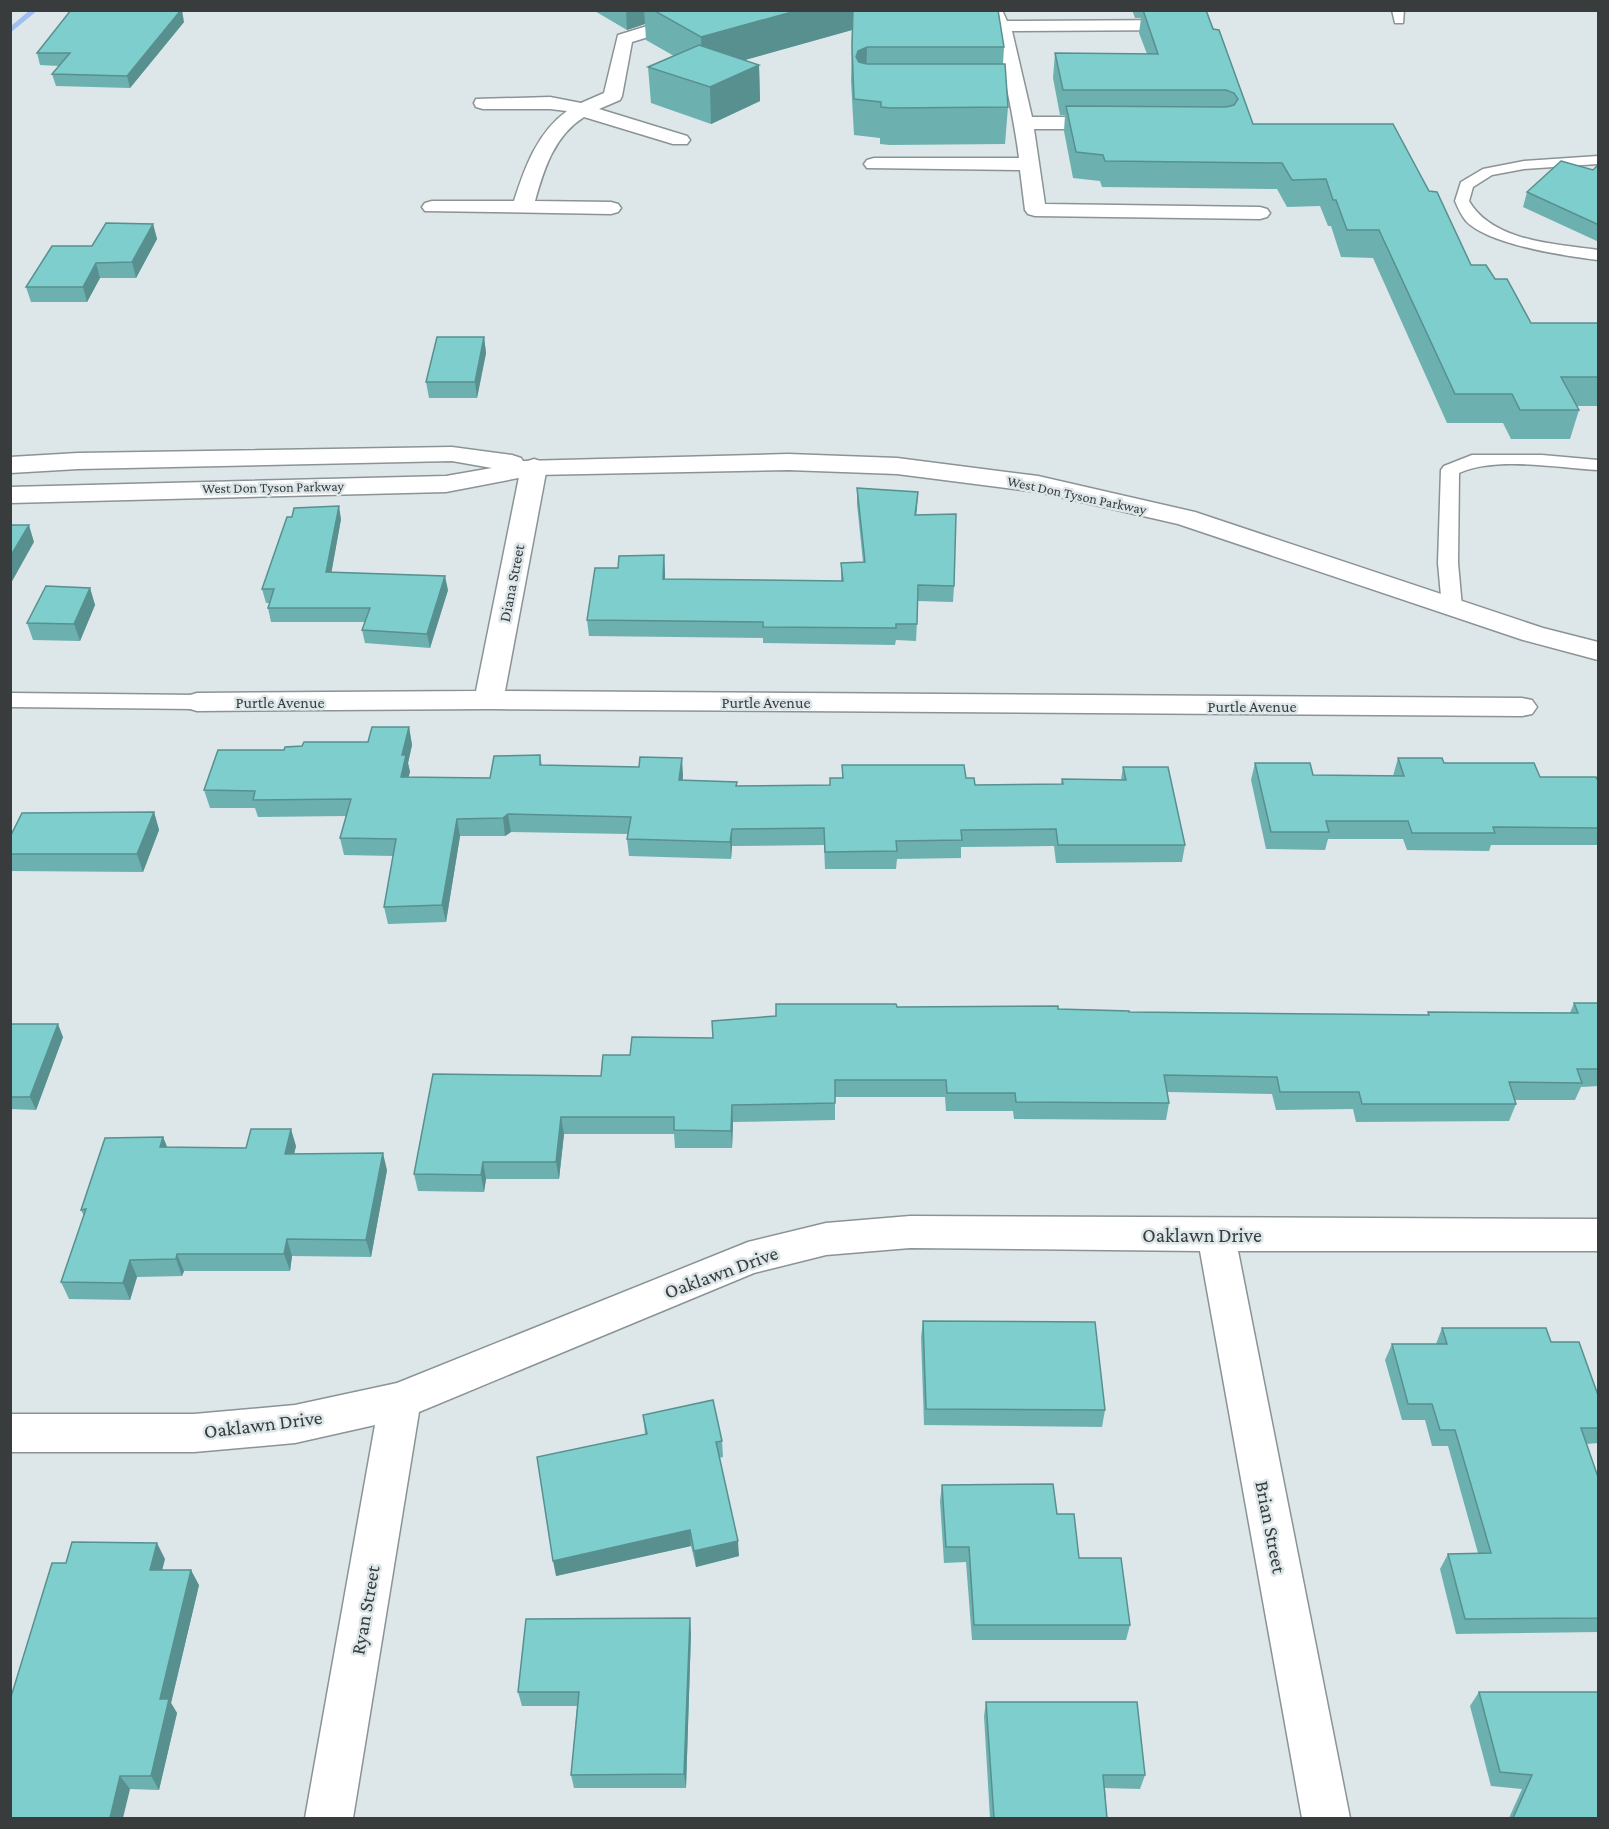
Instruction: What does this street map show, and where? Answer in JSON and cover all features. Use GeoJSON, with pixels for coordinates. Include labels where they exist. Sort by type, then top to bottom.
{"type":"FeatureCollection","features":[{"type":"Feature","properties":{"kind":"street"},"geometry":{"type":"LineString","coordinates":[[523,207],[533,171],[555,133],[570,117],[613,96],[624,39],[695,15]]}},
{"type":"Feature","properties":{"kind":"street"},"geometry":{"type":"LineString","coordinates":[[968,26],[997,18],[1192,25]]}},
{"type":"Feature","properties":{"kind":"street"},"geometry":{"type":"LineString","coordinates":[[997,18],[1006,36],[1024,123],[1035,210],[1260,213]]}},
{"type":"Feature","properties":{"kind":"street"},"geometry":{"type":"LineString","coordinates":[[993,91],[1017,91]]}},
{"type":"Feature","properties":{"kind":"street"},"geometry":{"type":"LineString","coordinates":[[483,102],[550,103],[584,110],[680,140]]}},
{"type":"Feature","properties":{"kind":"street"},"geometry":{"type":"LineString","coordinates":[[1024,123],[1129,124]]}},
{"type":"Feature","properties":{"kind":"street"},"geometry":{"type":"LineString","coordinates":[[874,164],[1029,164]]}},
{"type":"Feature","properties":{"kind":"street"},"geometry":{"type":"LineString","coordinates":[[432,207],[611,208]]}},
{"type":"Feature","properties":{"kind":"street","name":"West Don Tyson Parkway"},"geometry":{"type":"LineString","coordinates":[[10,465],[78,461],[452,454],[534,467]]}},
{"type":"Feature","properties":{"kind":"street","name":"West Don Tyson Parkway"},"geometry":{"type":"LineString","coordinates":[[10,495],[446,483],[534,467],[788,462],[897,466],[1038,484],[1186,518],[1533,634],[1599,651]]}},
{"type":"Feature","properties":{"kind":"street","name":"Diana Street"},"geometry":{"type":"LineString","coordinates":[[489,700],[534,467]]}},
{"type":"Feature","properties":{"kind":"street","name":"Purtle Avenue"},"geometry":{"type":"LineString","coordinates":[[197,702],[489,700],[1522,707]]}},
{"type":"Feature","properties":{"kind":"street","name":"Oaklawn Drive"},"geometry":{"type":"LineString","coordinates":[[10,1433],[194,1433],[295,1424],[400,1401],[748,1258],[826,1239],[910,1232],[1599,1235]]}},
{"type":"Feature","properties":{"kind":"street","name":"Brian Street"},"geometry":{"type":"LineString","coordinates":[[1216,1235],[1326,1818]]}},
{"type":"Feature","properties":{"kind":"street","name":"Ryan Street"},"geometry":{"type":"LineString","coordinates":[[329,1818],[400,1401]]}},
{"type":"Feature","properties":{"kind":"lane"},"geometry":{"type":"LineString","coordinates":[[1599,160],[1560,161],[1488,172],[1466,185],[1462,201],[1472,217],[1492,231],[1544,246],[1599,255]]}},
{"type":"Feature","properties":{"kind":"lane"},"geometry":{"type":"LineString","coordinates":[[1452,607],[1448,563],[1449,470],[1472,460],[1542,460],[1599,465]]}},
{"type":"Feature","properties":{"kind":"lane","name":"Purtle Avenue"},"geometry":{"type":"LineString","coordinates":[[10,700],[197,702]]}},
{"type":"Feature","properties":{"kind":"building"},"geometry":{"type":"Polygon","coordinates":[[[71,10],[181,10],[127,76],[52,74],[70,53],[37,53],[71,10]]]}},
{"type":"Feature","properties":{"kind":"building"},"geometry":{"type":"Polygon","coordinates":[[[653,10],[799,10],[701,37],[653,10]]]}},
{"type":"Feature","properties":{"kind":"building"},"geometry":{"type":"Polygon","coordinates":[[[853,10],[998,10],[1004,47],[867,47],[858,51],[856,57],[859,62],[867,64],[1005,64],[1008,107],[891,108],[881,107],[881,102],[854,99],[853,10]]]}},
{"type":"Feature","properties":{"kind":"building"},"geometry":{"type":"Polygon","coordinates":[[[1143,10],[1206,10],[1213,29],[1219,30],[1253,124],[1393,124],[1429,191],[1437,192],[1471,265],[1486,265],[1495,279],[1507,279],[1531,323],[1599,323],[1599,377],[1561,377],[1579,410],[1520,410],[1512,394],[1455,394],[1379,230],[1347,230],[1326,179],[1292,180],[1282,163],[1105,161],[1103,155],[1076,152],[1066,106],[1226,107],[1234,105],[1238,99],[1234,93],[1226,90],[1063,90],[1055,53],[1158,54],[1143,10]]]}},
{"type":"Feature","properties":{"kind":"building"},"geometry":{"type":"Polygon","coordinates":[[[699,45],[759,65],[710,87],[648,67],[699,45]]]}},
{"type":"Feature","properties":{"kind":"building"},"geometry":{"type":"Polygon","coordinates":[[[1561,161],[1593,170],[1599,164],[1599,225],[1527,192],[1561,161]]]}},
{"type":"Feature","properties":{"kind":"building"},"geometry":{"type":"Polygon","coordinates":[[[106,223],[153,224],[132,262],[96,263],[83,287],[26,287],[52,246],[92,246],[106,223]]]}},
{"type":"Feature","properties":{"kind":"building"},"geometry":{"type":"Polygon","coordinates":[[[437,337],[484,337],[475,382],[426,382],[437,337]]]}},
{"type":"Feature","properties":{"kind":"building"},"geometry":{"type":"Polygon","coordinates":[[[857,488],[918,492],[915,515],[956,514],[954,586],[918,585],[917,624],[896,624],[896,628],[763,627],[763,622],[587,620],[595,568],[618,568],[619,556],[664,555],[663,579],[843,581],[841,563],[865,562],[857,488]]]}},
{"type":"Feature","properties":{"kind":"building"},"geometry":{"type":"Polygon","coordinates":[[[339,506],[326,572],[445,576],[427,634],[362,630],[370,608],[268,608],[274,589],[262,589],[287,517],[292,517],[294,508],[339,506]]]}},
{"type":"Feature","properties":{"kind":"building"},"geometry":{"type":"Polygon","coordinates":[[[10,525],[29,525],[10,557],[10,525]]]}},
{"type":"Feature","properties":{"kind":"building"},"geometry":{"type":"Polygon","coordinates":[[[46,586],[90,588],[74,624],[27,623],[46,586]]]}},
{"type":"Feature","properties":{"kind":"building"},"geometry":{"type":"Polygon","coordinates":[[[372,727],[409,727],[402,755],[406,755],[401,777],[490,778],[494,756],[540,755],[540,765],[639,767],[640,757],[682,758],[679,780],[737,782],[736,786],[830,785],[830,778],[843,778],[842,765],[964,765],[966,778],[974,778],[975,785],[1063,784],[1062,779],[1126,780],[1123,767],[1168,767],[1185,845],[1058,845],[1056,829],[961,830],[962,840],[896,841],[897,851],[825,852],[824,828],[732,829],[730,842],[627,839],[631,817],[508,814],[503,818],[457,819],[442,905],[384,907],[396,839],[340,838],[351,799],[253,800],[255,791],[204,790],[218,750],[284,750],[285,747],[302,746],[304,742],[368,742],[372,727]]]}},
{"type":"Feature","properties":{"kind":"building"},"geometry":{"type":"Polygon","coordinates":[[[1398,758],[1442,758],[1444,763],[1534,763],[1540,777],[1596,777],[1599,779],[1599,828],[1493,827],[1495,833],[1412,833],[1408,821],[1326,821],[1329,832],[1271,832],[1255,763],[1310,763],[1313,775],[1404,776],[1398,758]]]}},
{"type":"Feature","properties":{"kind":"building"},"geometry":{"type":"Polygon","coordinates":[[[154,812],[137,854],[10,854],[10,837],[22,813],[154,812]]]}},
{"type":"Feature","properties":{"kind":"building"},"geometry":{"type":"Polygon","coordinates":[[[1574,1003],[1599,1003],[1599,1069],[1577,1069],[1582,1083],[1509,1082],[1516,1104],[1362,1104],[1359,1092],[1280,1092],[1277,1077],[1164,1075],[1169,1103],[1016,1102],[1015,1093],[947,1093],[946,1080],[835,1080],[835,1103],[732,1105],[731,1131],[674,1130],[674,1117],[561,1117],[556,1162],[483,1162],[481,1175],[414,1174],[433,1074],[601,1076],[603,1055],[630,1055],[632,1037],[713,1038],[712,1021],[776,1016],[776,1004],[896,1004],[897,1007],[1058,1006],[1058,1009],[1129,1012],[1429,1015],[1428,1012],[1578,1013],[1574,1003]]]}},
{"type":"Feature","properties":{"kind":"building"},"geometry":{"type":"Polygon","coordinates":[[[10,1024],[58,1024],[30,1097],[10,1097],[10,1024]]]}},
{"type":"Feature","properties":{"kind":"building"},"geometry":{"type":"Polygon","coordinates":[[[251,1129],[291,1129],[285,1154],[383,1153],[366,1240],[287,1239],[284,1254],[177,1254],[176,1259],[130,1260],[123,1283],[61,1282],[86,1209],[81,1210],[105,1138],[163,1137],[160,1147],[246,1148],[251,1129]]]}},
{"type":"Feature","properties":{"kind":"building"},"geometry":{"type":"Polygon","coordinates":[[[923,1321],[1095,1322],[1105,1410],[926,1409],[923,1321]]]}},
{"type":"Feature","properties":{"kind":"building"},"geometry":{"type":"Polygon","coordinates":[[[1442,1328],[1546,1328],[1551,1342],[1579,1342],[1599,1398],[1599,1428],[1581,1428],[1599,1480],[1599,1618],[1465,1619],[1448,1554],[1491,1553],[1455,1430],[1440,1430],[1432,1404],[1408,1404],[1392,1344],[1447,1344],[1442,1328]]]}},
{"type":"Feature","properties":{"kind":"building"},"geometry":{"type":"Polygon","coordinates":[[[713,1400],[722,1441],[716,1442],[738,1541],[694,1551],[690,1530],[553,1561],[537,1457],[647,1434],[643,1415],[713,1400]]]}},
{"type":"Feature","properties":{"kind":"building"},"geometry":{"type":"Polygon","coordinates":[[[1053,1484],[1057,1514],[1074,1514],[1079,1558],[1121,1558],[1130,1625],[974,1625],[969,1547],[946,1547],[942,1485],[1053,1484]]]}},
{"type":"Feature","properties":{"kind":"building"},"geometry":{"type":"Polygon","coordinates":[[[72,1542],[157,1543],[150,1570],[191,1570],[160,1699],[169,1699],[151,1776],[120,1776],[110,1818],[10,1818],[10,1700],[52,1563],[66,1563],[72,1542]]]}},
{"type":"Feature","properties":{"kind":"building"},"geometry":{"type":"Polygon","coordinates":[[[690,1618],[684,1774],[571,1775],[579,1692],[518,1692],[526,1619],[690,1618]]]}},
{"type":"Feature","properties":{"kind":"building"},"geometry":{"type":"Polygon","coordinates":[[[1479,1692],[1599,1692],[1599,1818],[1513,1818],[1532,1775],[1500,1772],[1479,1692]]]}},
{"type":"Feature","properties":{"kind":"building"},"geometry":{"type":"Polygon","coordinates":[[[986,1702],[1137,1702],[1145,1775],[1103,1775],[1107,1818],[994,1818],[986,1702]]]}},
{"type":"Feature","properties":{"kind":"waterway"},"geometry":{"type":"LineString","coordinates":[[10,31],[35,10]]}}]}
